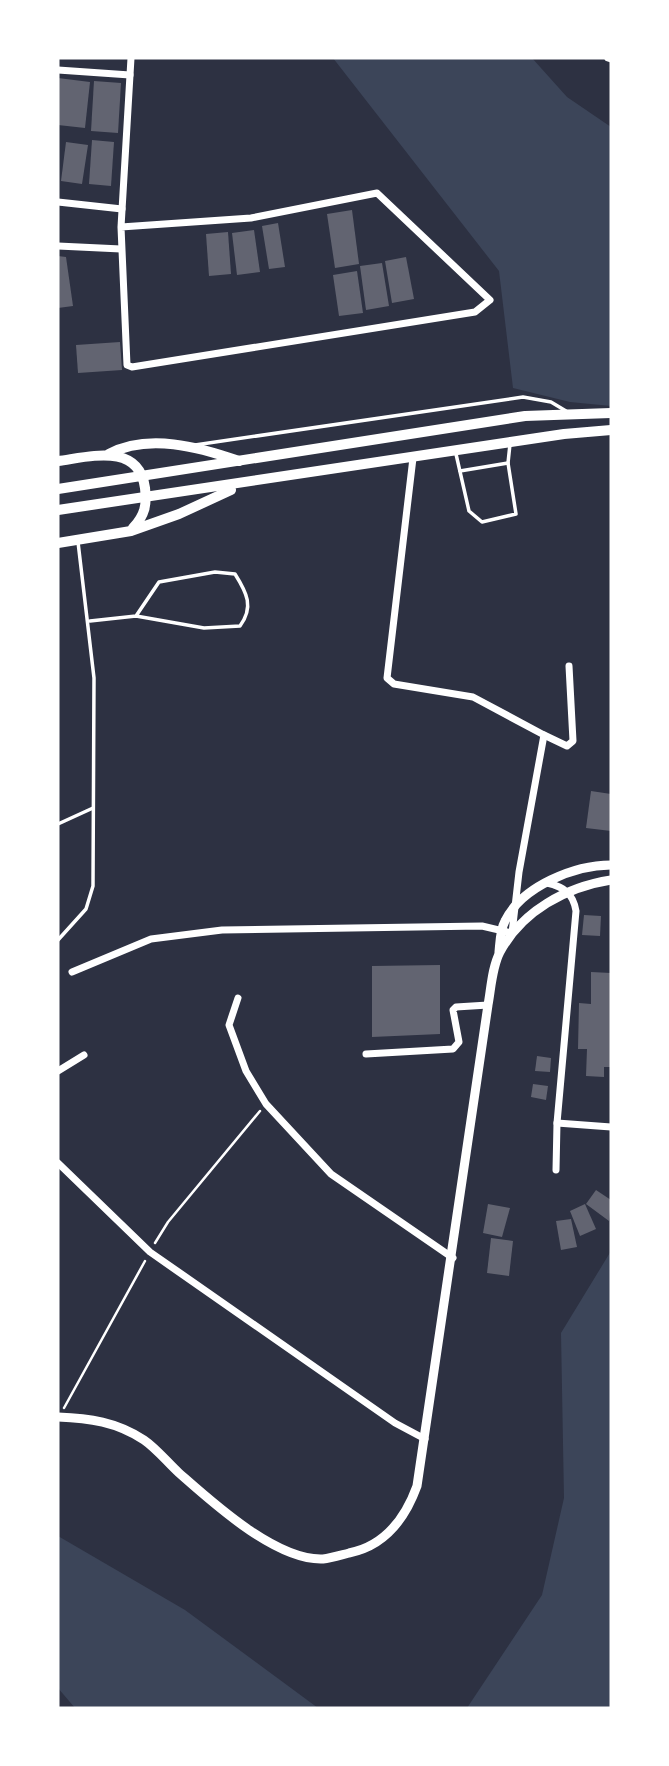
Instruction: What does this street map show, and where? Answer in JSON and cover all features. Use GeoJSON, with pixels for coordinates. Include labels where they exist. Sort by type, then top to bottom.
{"type":"FeatureCollection","features":[{"type":"Feature","properties":{"kind":"main road"},"geometry":{"type":"LineString","coordinates":[[58,489],[526,416],[568,412],[611,413]]}},
{"type":"Feature","properties":{"kind":"main road"},"geometry":{"type":"LineString","coordinates":[[58,510],[243,485],[510,442],[611,430]]}},
{"type":"Feature","properties":{"kind":"main road"},"geometry":{"type":"LineString","coordinates":[[58,461],[109,454],[134,446],[187,446],[240,461]]}},
{"type":"Feature","properties":{"kind":"main road"},"geometry":{"type":"LineString","coordinates":[[109,454],[131,461],[143,477],[145,510],[131,531]]}},
{"type":"Feature","properties":{"kind":"main road"},"geometry":{"type":"LineString","coordinates":[[58,544],[131,531],[179,514],[243,485]]}},
{"type":"Feature","properties":{"kind":"street"},"geometry":{"type":"LineString","coordinates":[[121,227],[251,218],[377,193],[490,300],[475,312],[132,367],[127,365],[121,227],[131,58]]}},
{"type":"Feature","properties":{"kind":"street"},"geometry":{"type":"LineString","coordinates":[[58,70],[130,75]]}},
{"type":"Feature","properties":{"kind":"street"},"geometry":{"type":"LineString","coordinates":[[58,202],[122,209]]}},
{"type":"Feature","properties":{"kind":"street"},"geometry":{"type":"LineString","coordinates":[[58,246],[121,249]]}},
{"type":"Feature","properties":{"kind":"street"},"geometry":{"type":"LineString","coordinates":[[413,458],[387,678],[394,684],[473,698],[567,746],[573,741],[569,666]]}},
{"type":"Feature","properties":{"kind":"street"},"geometry":{"type":"LineString","coordinates":[[512,933],[544,735]]}},
{"type":"Feature","properties":{"kind":"street"},"geometry":{"type":"LineString","coordinates":[[58,1417],[94,1419],[145,1441],[180,1473],[258,1534],[296,1555],[322,1559],[363,1550],[388,1534],[403,1517],[417,1486],[453,1258],[488,1005],[499,954],[500,933],[505,919],[531,892],[578,869],[611,865]]}},
{"type":"Feature","properties":{"kind":"street"},"geometry":{"type":"LineString","coordinates":[[499,954],[512,933],[535,911],[569,892],[611,880]]}},
{"type":"Feature","properties":{"kind":"street"},"geometry":{"type":"LineString","coordinates":[[547,883],[561,886],[569,892],[576,911],[555,1170]]}},
{"type":"Feature","properties":{"kind":"street"},"geometry":{"type":"LineString","coordinates":[[72,972],[151,939],[222,930],[482,926],[500,933],[512,933]]}},
{"type":"Feature","properties":{"kind":"street"},"geometry":{"type":"LineString","coordinates":[[238,998],[229,1025],[246,1071],[266,1104],[331,1174],[453,1258]]}},
{"type":"Feature","properties":{"kind":"street"},"geometry":{"type":"LineString","coordinates":[[366,1054],[453,1049],[459,1042],[453,1010],[461,1005],[488,1005]]}},
{"type":"Feature","properties":{"kind":"street"},"geometry":{"type":"LineString","coordinates":[[58,1071],[84,1055]]}},
{"type":"Feature","properties":{"kind":"street"},"geometry":{"type":"LineString","coordinates":[[557,1123],[611,1127]]}},
{"type":"Feature","properties":{"kind":"street"},"geometry":{"type":"LineString","coordinates":[[58,1163],[150,1252],[395,1423],[425,1439]]}},
{"type":"Feature","properties":{"kind":"lane"},"geometry":{"type":"LineString","coordinates":[[187,446],[523,397],[551,402],[568,412]]}},
{"type":"Feature","properties":{"kind":"lane"},"geometry":{"type":"LineString","coordinates":[[455,452],[469,511],[482,522],[516,514],[508,464],[510,442]]}},
{"type":"Feature","properties":{"kind":"lane"},"geometry":{"type":"LineString","coordinates":[[460,471],[508,464]]}},
{"type":"Feature","properties":{"kind":"lane"},"geometry":{"type":"LineString","coordinates":[[58,940],[86,909],[93,886],[94,678],[90,621],[77,540]]}},
{"type":"Feature","properties":{"kind":"lane"},"geometry":{"type":"LineString","coordinates":[[90,621],[136,615],[204,628],[240,626],[248,614],[248,595],[236,574],[215,572],[159,582],[136,615]]}},
{"type":"Feature","properties":{"kind":"lane"},"geometry":{"type":"LineString","coordinates":[[58,824],[93,808]]}},
{"type":"Feature","properties":{"kind":"shaded area"},"geometry":{"type":"Polygon","coordinates":[[[333,58],[532,58],[567,97],[611,127],[611,406],[570,402],[513,388],[499,271],[333,58]]]}},
{"type":"Feature","properties":{"kind":"shaded area"},"geometry":{"type":"Polygon","coordinates":[[[611,1251],[611,1708],[467,1708],[542,1595],[564,1498],[561,1333],[611,1251]]]}},
{"type":"Feature","properties":{"kind":"shaded area"},"geometry":{"type":"Polygon","coordinates":[[[58,1536],[185,1610],[318,1708],[75,1708],[58,1688],[58,1536]]]}},
{"type":"Feature","properties":{"kind":"building"},"geometry":{"type":"Polygon","coordinates":[[[58,78],[90,82],[85,128],[58,125],[58,78]]]}},
{"type":"Feature","properties":{"kind":"building"},"geometry":{"type":"Polygon","coordinates":[[[94,81],[121,83],[118,133],[91,131],[94,81]]]}},
{"type":"Feature","properties":{"kind":"building"},"geometry":{"type":"Polygon","coordinates":[[[92,140],[114,142],[111,186],[89,184],[92,140]]]}},
{"type":"Feature","properties":{"kind":"building"},"geometry":{"type":"Polygon","coordinates":[[[66,142],[88,145],[82,184],[61,181],[66,142]]]}},
{"type":"Feature","properties":{"kind":"building"},"geometry":{"type":"Polygon","coordinates":[[[352,210],[359,264],[335,268],[327,214],[352,210]]]}},
{"type":"Feature","properties":{"kind":"building"},"geometry":{"type":"Polygon","coordinates":[[[278,223],[285,267],[269,269],[262,226],[278,223]]]}},
{"type":"Feature","properties":{"kind":"building"},"geometry":{"type":"Polygon","coordinates":[[[254,230],[260,272],[237,275],[232,233],[254,230]]]}},
{"type":"Feature","properties":{"kind":"building"},"geometry":{"type":"Polygon","coordinates":[[[228,232],[231,274],[209,276],[206,234],[228,232]]]}},
{"type":"Feature","properties":{"kind":"building"},"geometry":{"type":"Polygon","coordinates":[[[58,256],[66,257],[73,306],[58,308],[58,256]]]}},
{"type":"Feature","properties":{"kind":"building"},"geometry":{"type":"Polygon","coordinates":[[[406,257],[414,299],[392,303],[385,261],[406,257]]]}},
{"type":"Feature","properties":{"kind":"building"},"geometry":{"type":"Polygon","coordinates":[[[382,263],[389,306],[366,310],[360,266],[382,263]]]}},
{"type":"Feature","properties":{"kind":"building"},"geometry":{"type":"Polygon","coordinates":[[[357,271],[363,313],[339,316],[333,275],[357,271]]]}},
{"type":"Feature","properties":{"kind":"building"},"geometry":{"type":"Polygon","coordinates":[[[120,342],[122,370],[78,373],[76,345],[120,342]]]}},
{"type":"Feature","properties":{"kind":"building"},"geometry":{"type":"Polygon","coordinates":[[[591,791],[611,794],[611,831],[586,828],[591,791]]]}},
{"type":"Feature","properties":{"kind":"building"},"geometry":{"type":"Polygon","coordinates":[[[584,915],[601,916],[600,936],[582,935],[584,915]]]}},
{"type":"Feature","properties":{"kind":"building"},"geometry":{"type":"Polygon","coordinates":[[[440,965],[440,1034],[372,1037],[372,966],[440,965]]]}},
{"type":"Feature","properties":{"kind":"building"},"geometry":{"type":"Polygon","coordinates":[[[591,972],[611,973],[611,1067],[604,1067],[604,1077],[586,1076],[587,1049],[578,1049],[579,1003],[591,1004],[591,972]]]}},
{"type":"Feature","properties":{"kind":"building"},"geometry":{"type":"Polygon","coordinates":[[[537,1056],[551,1058],[550,1072],[535,1071],[537,1056]]]}},
{"type":"Feature","properties":{"kind":"building"},"geometry":{"type":"Polygon","coordinates":[[[533,1084],[548,1086],[546,1100],[531,1097],[533,1084]]]}},
{"type":"Feature","properties":{"kind":"building"},"geometry":{"type":"Polygon","coordinates":[[[596,1190],[611,1200],[609,1221],[586,1204],[596,1190]]]}},
{"type":"Feature","properties":{"kind":"building"},"geometry":{"type":"Polygon","coordinates":[[[488,1204],[510,1208],[502,1237],[483,1233],[488,1204]]]}},
{"type":"Feature","properties":{"kind":"building"},"geometry":{"type":"Polygon","coordinates":[[[585,1204],[596,1229],[580,1236],[570,1211],[585,1204]]]}},
{"type":"Feature","properties":{"kind":"building"},"geometry":{"type":"Polygon","coordinates":[[[571,1219],[577,1247],[561,1250],[556,1221],[571,1219]]]}},
{"type":"Feature","properties":{"kind":"building"},"geometry":{"type":"Polygon","coordinates":[[[491,1238],[513,1241],[509,1276],[487,1273],[491,1238]]]}}]}
